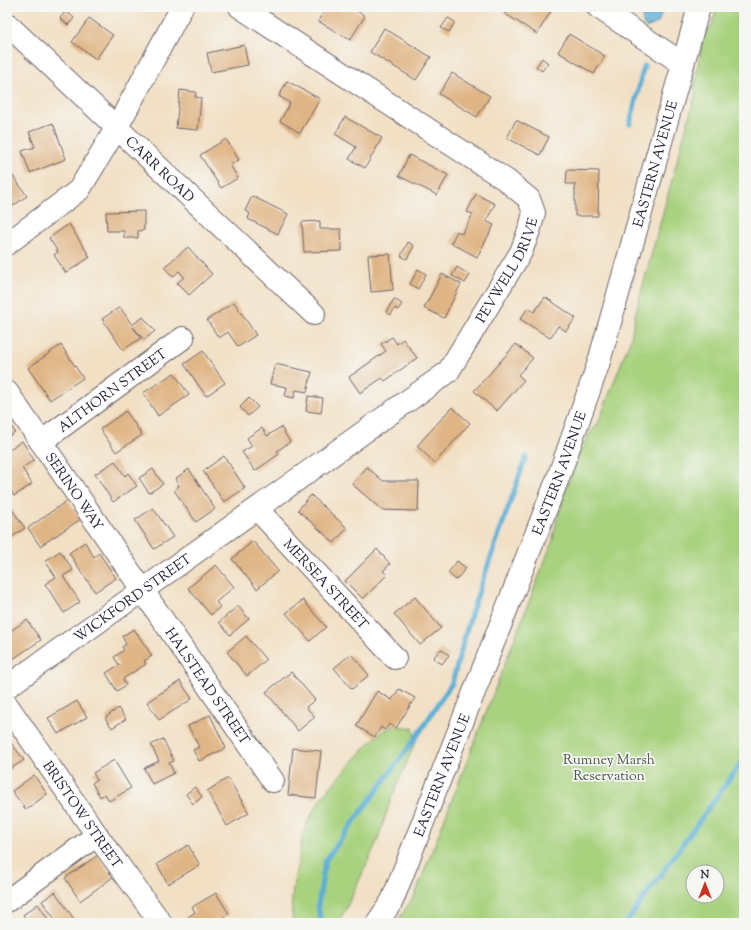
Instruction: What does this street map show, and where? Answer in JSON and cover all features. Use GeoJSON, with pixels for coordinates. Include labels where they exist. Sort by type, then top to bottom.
{"type":"FeatureCollection","features":[{"type":"Feature","properties":{"kind":"street"},"geometry":{"type":"LineString","coordinates":[[7,244],[79,190],[117,127],[182,7]]}},
{"type":"Feature","properties":{"kind":"street","name":"PEVWELL DRIVE"},"geometry":{"type":"LineString","coordinates":[[240,7],[506,180],[529,199],[534,213],[522,252],[448,372],[257,509]]}},
{"type":"Feature","properties":{"kind":"street"},"geometry":{"type":"LineString","coordinates":[[598,7],[683,64]]}},
{"type":"Feature","properties":{"kind":"street","name":"EASTERN AVENUE"},"geometry":{"type":"LineString","coordinates":[[377,923],[392,901],[558,478],[590,388],[600,358],[699,7]]}},
{"type":"Feature","properties":{"kind":"street","name":"CARR ROAD"},"geometry":{"type":"LineString","coordinates":[[7,24],[314,314]]}},
{"type":"Feature","properties":{"kind":"street","name":"ALTHORN STREET"},"geometry":{"type":"LineString","coordinates":[[41,442],[183,338]]}},
{"type":"Feature","properties":{"kind":"street","name":"SERINO WAY"},"geometry":{"type":"LineString","coordinates":[[7,392],[142,590]]}},
{"type":"Feature","properties":{"kind":"street","name":"WICKFORD STREET"},"geometry":{"type":"LineString","coordinates":[[7,687],[257,509]]}},
{"type":"Feature","properties":{"kind":"street","name":"MERSEA STREET"},"geometry":{"type":"LineString","coordinates":[[257,509],[395,658]]}},
{"type":"Feature","properties":{"kind":"street","name":"HALSTEAD STREET"},"geometry":{"type":"LineString","coordinates":[[142,590],[273,781]]}},
{"type":"Feature","properties":{"kind":"street","name":"BRISTOW STREET"},"geometry":{"type":"LineString","coordinates":[[7,705],[97,835],[161,923]]}},
{"type":"Feature","properties":{"kind":"street"},"geometry":{"type":"LineString","coordinates":[[7,901],[97,835]]}},
{"type":"Feature","properties":{"kind":"green space","name":"Rumney Marsh Reservation"},"geometry":{"type":"Polygon","coordinates":[[[717,7],[744,7],[744,923],[396,923],[415,895],[553,540],[563,498],[577,460],[591,432],[597,426],[631,338],[636,311],[696,92],[694,89],[702,42],[707,29],[712,26],[717,7]]]}},
{"type":"Feature","properties":{"kind":"green space"},"geometry":{"type":"Polygon","coordinates":[[[396,726],[413,728],[416,741],[391,799],[378,839],[346,909],[337,923],[293,923],[293,885],[302,838],[311,815],[324,795],[369,744],[384,731],[396,726]]]}},
{"type":"Feature","properties":{"kind":"water"},"geometry":{"type":"Polygon","coordinates":[[[641,7],[664,7],[658,23],[646,28],[643,24],[641,7]]]}},
{"type":"Feature","properties":{"kind":"building"},"geometry":{"type":"Polygon","coordinates":[[[327,7],[350,7],[365,16],[350,40],[318,21],[327,7]]]}},
{"type":"Feature","properties":{"kind":"building"},"geometry":{"type":"Polygon","coordinates":[[[507,7],[545,7],[551,11],[537,34],[504,13],[507,7]]]}},
{"type":"Feature","properties":{"kind":"building"},"geometry":{"type":"Polygon","coordinates":[[[66,11],[74,18],[68,25],[60,18],[66,11]]]}},
{"type":"Feature","properties":{"kind":"building"},"geometry":{"type":"Polygon","coordinates":[[[89,18],[113,35],[96,59],[72,42],[89,18]]]}},
{"type":"Feature","properties":{"kind":"building"},"geometry":{"type":"Polygon","coordinates":[[[448,18],[455,22],[449,32],[441,28],[448,18]]]}},
{"type":"Feature","properties":{"kind":"building"},"geometry":{"type":"Polygon","coordinates":[[[384,28],[431,57],[416,80],[370,52],[384,28]]]}},
{"type":"Feature","properties":{"kind":"building"},"geometry":{"type":"Polygon","coordinates":[[[569,34],[605,56],[594,74],[558,52],[569,34]]]}},
{"type":"Feature","properties":{"kind":"building"},"geometry":{"type":"Polygon","coordinates":[[[244,45],[248,65],[211,72],[207,53],[244,45]]]}},
{"type":"Feature","properties":{"kind":"building"},"geometry":{"type":"Polygon","coordinates":[[[542,58],[548,63],[542,71],[536,67],[542,58]]]}},
{"type":"Feature","properties":{"kind":"building"},"geometry":{"type":"Polygon","coordinates":[[[7,73],[11,77],[7,82],[7,73]]]}},
{"type":"Feature","properties":{"kind":"building"},"geometry":{"type":"Polygon","coordinates":[[[452,73],[490,96],[477,117],[439,94],[452,73]]]}},
{"type":"Feature","properties":{"kind":"building"},"geometry":{"type":"Polygon","coordinates":[[[287,81],[320,99],[300,133],[280,121],[290,103],[279,96],[287,81]]]}},
{"type":"Feature","properties":{"kind":"building"},"geometry":{"type":"Polygon","coordinates":[[[180,90],[196,92],[195,97],[201,98],[198,130],[176,128],[180,90]]]}},
{"type":"Feature","properties":{"kind":"building"},"geometry":{"type":"Polygon","coordinates":[[[345,117],[382,138],[365,168],[349,159],[356,147],[335,134],[345,117]]]}},
{"type":"Feature","properties":{"kind":"building"},"geometry":{"type":"Polygon","coordinates":[[[516,120],[549,137],[540,155],[507,138],[516,120]]]}},
{"type":"Feature","properties":{"kind":"building"},"geometry":{"type":"Polygon","coordinates":[[[53,123],[66,159],[30,173],[22,151],[35,147],[29,132],[53,123]]]}},
{"type":"Feature","properties":{"kind":"building"},"geometry":{"type":"Polygon","coordinates":[[[226,139],[239,160],[230,165],[238,178],[221,188],[200,155],[226,139]]]}},
{"type":"Feature","properties":{"kind":"building"},"geometry":{"type":"Polygon","coordinates":[[[409,155],[448,175],[437,195],[399,176],[409,155]]]}},
{"type":"Feature","properties":{"kind":"building"},"geometry":{"type":"Polygon","coordinates":[[[567,170],[599,171],[598,216],[575,216],[575,184],[566,184],[567,170]]]}},
{"type":"Feature","properties":{"kind":"building"},"geometry":{"type":"Polygon","coordinates":[[[13,176],[27,196],[7,210],[7,180],[13,176]]]}},
{"type":"Feature","properties":{"kind":"building"},"geometry":{"type":"Polygon","coordinates":[[[476,194],[495,204],[486,221],[494,225],[477,257],[451,243],[457,231],[462,234],[473,214],[467,212],[476,194]]]}},
{"type":"Feature","properties":{"kind":"building"},"geometry":{"type":"Polygon","coordinates":[[[252,196],[288,214],[278,234],[248,219],[250,213],[245,211],[252,196]]]}},
{"type":"Feature","properties":{"kind":"building"},"geometry":{"type":"Polygon","coordinates":[[[144,211],[144,230],[138,231],[138,238],[124,238],[124,231],[107,231],[106,212],[144,211]]]}},
{"type":"Feature","properties":{"kind":"building"},"geometry":{"type":"Polygon","coordinates":[[[320,221],[320,229],[341,229],[342,251],[304,252],[302,222],[320,221]]]}},
{"type":"Feature","properties":{"kind":"building"},"geometry":{"type":"Polygon","coordinates":[[[69,224],[90,257],[66,273],[54,255],[58,252],[49,238],[69,224]]]}},
{"type":"Feature","properties":{"kind":"building"},"geometry":{"type":"Polygon","coordinates":[[[408,242],[414,246],[407,259],[401,256],[408,242]]]}},
{"type":"Feature","properties":{"kind":"building"},"geometry":{"type":"Polygon","coordinates":[[[188,247],[212,274],[189,295],[177,283],[184,277],[179,271],[173,277],[164,267],[188,247]]]}},
{"type":"Feature","properties":{"kind":"building"},"geometry":{"type":"Polygon","coordinates":[[[390,254],[393,290],[371,292],[368,255],[390,254]]]}},
{"type":"Feature","properties":{"kind":"building"},"geometry":{"type":"Polygon","coordinates":[[[457,267],[470,275],[465,283],[452,276],[457,267]]]}},
{"type":"Feature","properties":{"kind":"building"},"geometry":{"type":"Polygon","coordinates":[[[418,269],[426,274],[418,289],[410,284],[418,269]]]}},
{"type":"Feature","properties":{"kind":"building"},"geometry":{"type":"Polygon","coordinates":[[[442,274],[461,284],[444,318],[424,308],[442,274]]]}},
{"type":"Feature","properties":{"kind":"building"},"geometry":{"type":"Polygon","coordinates":[[[545,297],[576,318],[566,331],[558,326],[550,338],[520,319],[528,308],[534,312],[545,297]]]}},
{"type":"Feature","properties":{"kind":"building"},"geometry":{"type":"Polygon","coordinates":[[[394,299],[402,304],[398,310],[395,308],[391,315],[386,312],[394,299]]]}},
{"type":"Feature","properties":{"kind":"building"},"geometry":{"type":"Polygon","coordinates":[[[234,302],[256,335],[238,347],[228,332],[219,338],[207,320],[234,302]]]}},
{"type":"Feature","properties":{"kind":"building"},"geometry":{"type":"Polygon","coordinates":[[[120,307],[132,325],[143,317],[155,331],[144,340],[133,327],[141,338],[123,350],[102,319],[120,307]]]}},
{"type":"Feature","properties":{"kind":"building"},"geometry":{"type":"Polygon","coordinates":[[[392,337],[397,344],[403,339],[417,358],[385,381],[382,378],[360,393],[349,377],[386,351],[381,344],[392,337]]]}},
{"type":"Feature","properties":{"kind":"building"},"geometry":{"type":"Polygon","coordinates":[[[516,344],[533,358],[518,375],[524,380],[497,411],[474,391],[516,344]]]}},
{"type":"Feature","properties":{"kind":"building"},"geometry":{"type":"Polygon","coordinates":[[[61,345],[83,378],[50,400],[28,368],[61,345]]]}},
{"type":"Feature","properties":{"kind":"building"},"geometry":{"type":"Polygon","coordinates":[[[203,351],[225,383],[206,396],[184,364],[203,351]]]}},
{"type":"Feature","properties":{"kind":"building"},"geometry":{"type":"Polygon","coordinates":[[[275,364],[312,372],[307,392],[296,390],[294,398],[285,396],[287,387],[270,384],[275,364]]]}},
{"type":"Feature","properties":{"kind":"building"},"geometry":{"type":"Polygon","coordinates":[[[174,373],[189,395],[158,416],[143,393],[174,373]]]}},
{"type":"Feature","properties":{"kind":"building"},"geometry":{"type":"Polygon","coordinates":[[[308,396],[323,398],[321,413],[306,411],[308,396]]]}},
{"type":"Feature","properties":{"kind":"building"},"geometry":{"type":"Polygon","coordinates":[[[249,398],[258,407],[248,416],[240,407],[249,398]]]}},
{"type":"Feature","properties":{"kind":"building"},"geometry":{"type":"Polygon","coordinates":[[[452,407],[470,423],[435,463],[417,446],[452,407]]]}},
{"type":"Feature","properties":{"kind":"building"},"geometry":{"type":"Polygon","coordinates":[[[126,411],[142,435],[116,452],[100,429],[126,411]]]}},
{"type":"Feature","properties":{"kind":"building"},"geometry":{"type":"Polygon","coordinates":[[[7,420],[15,432],[7,438],[7,420]]]}},
{"type":"Feature","properties":{"kind":"building"},"geometry":{"type":"Polygon","coordinates":[[[281,427],[290,442],[277,451],[279,454],[255,471],[242,452],[252,446],[247,438],[262,428],[267,436],[281,427]]]}},
{"type":"Feature","properties":{"kind":"building"},"geometry":{"type":"Polygon","coordinates":[[[22,441],[34,460],[22,468],[32,484],[14,496],[7,485],[7,451],[22,441]]]}},
{"type":"Feature","properties":{"kind":"building"},"geometry":{"type":"Polygon","coordinates":[[[224,456],[245,488],[224,502],[203,471],[224,456]]]}},
{"type":"Feature","properties":{"kind":"building"},"geometry":{"type":"Polygon","coordinates":[[[115,461],[125,476],[128,473],[137,486],[113,502],[95,474],[115,461]]]}},
{"type":"Feature","properties":{"kind":"building"},"geometry":{"type":"Polygon","coordinates":[[[367,467],[383,481],[419,481],[418,511],[382,510],[352,484],[367,467]]]}},
{"type":"Feature","properties":{"kind":"building"},"geometry":{"type":"Polygon","coordinates":[[[153,469],[163,484],[149,493],[139,478],[153,469]]]}},
{"type":"Feature","properties":{"kind":"building"},"geometry":{"type":"Polygon","coordinates":[[[189,469],[215,509],[196,522],[174,490],[179,486],[175,479],[189,469]]]}},
{"type":"Feature","properties":{"kind":"building"},"geometry":{"type":"Polygon","coordinates":[[[311,495],[347,528],[334,543],[298,510],[311,495]]]}},
{"type":"Feature","properties":{"kind":"building"},"geometry":{"type":"Polygon","coordinates":[[[68,500],[81,519],[40,546],[28,528],[68,500]]]}},
{"type":"Feature","properties":{"kind":"building"},"geometry":{"type":"Polygon","coordinates":[[[8,504],[25,528],[7,540],[7,505],[8,504]]]}},
{"type":"Feature","properties":{"kind":"building"},"geometry":{"type":"Polygon","coordinates":[[[153,508],[173,537],[154,549],[135,520],[153,508]]]}},
{"type":"Feature","properties":{"kind":"building"},"geometry":{"type":"Polygon","coordinates":[[[253,541],[278,571],[257,589],[232,559],[253,541]]]}},
{"type":"Feature","properties":{"kind":"building"},"geometry":{"type":"Polygon","coordinates":[[[85,542],[94,557],[99,553],[116,578],[95,592],[69,553],[85,542]]]}},
{"type":"Feature","properties":{"kind":"building"},"geometry":{"type":"Polygon","coordinates":[[[377,549],[390,564],[383,571],[387,575],[363,599],[345,581],[377,549]]]}},
{"type":"Feature","properties":{"kind":"building"},"geometry":{"type":"Polygon","coordinates":[[[60,551],[73,570],[63,576],[80,602],[64,613],[45,584],[56,577],[45,561],[60,551]]]}},
{"type":"Feature","properties":{"kind":"building"},"geometry":{"type":"Polygon","coordinates":[[[457,561],[466,568],[456,580],[448,573],[457,561]]]}},
{"type":"Feature","properties":{"kind":"building"},"geometry":{"type":"Polygon","coordinates":[[[216,565],[234,587],[216,602],[220,607],[211,615],[188,588],[216,565]]]}},
{"type":"Feature","properties":{"kind":"building"},"geometry":{"type":"Polygon","coordinates":[[[415,597],[441,628],[420,645],[394,614],[415,597]]]}},
{"type":"Feature","properties":{"kind":"building"},"geometry":{"type":"Polygon","coordinates":[[[303,600],[326,627],[310,641],[286,613],[303,600]]]}},
{"type":"Feature","properties":{"kind":"building"},"geometry":{"type":"Polygon","coordinates":[[[238,606],[249,619],[230,635],[219,622],[238,606]]]}},
{"type":"Feature","properties":{"kind":"building"},"geometry":{"type":"Polygon","coordinates":[[[27,620],[41,640],[7,663],[7,633],[27,620]]]}},
{"type":"Feature","properties":{"kind":"building"},"geometry":{"type":"Polygon","coordinates":[[[134,629],[152,656],[144,661],[146,664],[123,679],[126,685],[117,691],[106,673],[119,665],[114,657],[124,650],[122,647],[126,644],[122,636],[134,629]]]}},
{"type":"Feature","properties":{"kind":"building"},"geometry":{"type":"Polygon","coordinates":[[[246,636],[266,660],[247,676],[227,652],[246,636]]]}},
{"type":"Feature","properties":{"kind":"building"},"geometry":{"type":"Polygon","coordinates":[[[441,649],[449,655],[442,664],[433,658],[441,649]]]}},
{"type":"Feature","properties":{"kind":"building"},"geometry":{"type":"Polygon","coordinates":[[[351,654],[369,675],[352,689],[334,668],[351,654]]]}},
{"type":"Feature","properties":{"kind":"building"},"geometry":{"type":"Polygon","coordinates":[[[291,672],[315,700],[306,707],[315,717],[298,731],[266,692],[291,672]]]}},
{"type":"Feature","properties":{"kind":"building"},"geometry":{"type":"Polygon","coordinates":[[[180,681],[192,699],[159,720],[147,702],[180,681]]]}},
{"type":"Feature","properties":{"kind":"building"},"geometry":{"type":"Polygon","coordinates":[[[399,689],[415,698],[396,728],[389,724],[385,730],[381,727],[375,737],[356,726],[377,691],[392,700],[399,689]]]}},
{"type":"Feature","properties":{"kind":"building"},"geometry":{"type":"Polygon","coordinates":[[[77,701],[87,717],[58,734],[48,718],[77,701]]]}},
{"type":"Feature","properties":{"kind":"building"},"geometry":{"type":"Polygon","coordinates":[[[118,708],[126,719],[112,728],[105,718],[118,708]]]}},
{"type":"Feature","properties":{"kind":"building"},"geometry":{"type":"Polygon","coordinates":[[[210,715],[226,748],[199,761],[193,750],[199,747],[188,726],[210,715]]]}},
{"type":"Feature","properties":{"kind":"building"},"geometry":{"type":"Polygon","coordinates":[[[163,739],[174,761],[169,763],[174,773],[152,784],[144,768],[159,761],[151,745],[163,739]]]}},
{"type":"Feature","properties":{"kind":"building"},"geometry":{"type":"Polygon","coordinates":[[[12,744],[24,760],[7,771],[7,748],[12,744]]]}},
{"type":"Feature","properties":{"kind":"building"},"geometry":{"type":"Polygon","coordinates":[[[293,748],[321,751],[316,798],[288,795],[293,748]]]}},
{"type":"Feature","properties":{"kind":"building"},"geometry":{"type":"Polygon","coordinates":[[[114,760],[131,788],[109,801],[105,794],[100,797],[92,783],[97,780],[93,773],[114,760]]]}},
{"type":"Feature","properties":{"kind":"building"},"geometry":{"type":"Polygon","coordinates":[[[34,775],[47,794],[26,810],[12,791],[34,775]]]}},
{"type":"Feature","properties":{"kind":"building"},"geometry":{"type":"Polygon","coordinates":[[[228,778],[249,813],[227,826],[207,791],[228,778]]]}},
{"type":"Feature","properties":{"kind":"building"},"geometry":{"type":"Polygon","coordinates":[[[195,787],[202,797],[193,804],[186,794],[195,787]]]}},
{"type":"Feature","properties":{"kind":"building"},"geometry":{"type":"Polygon","coordinates":[[[188,845],[200,865],[168,884],[157,864],[188,845]]]}},
{"type":"Feature","properties":{"kind":"building"},"geometry":{"type":"Polygon","coordinates":[[[98,855],[113,877],[80,901],[65,878],[98,855]]]}},
{"type":"Feature","properties":{"kind":"building"},"geometry":{"type":"Polygon","coordinates":[[[55,892],[74,919],[68,923],[58,923],[42,901],[55,892]]]}},
{"type":"Feature","properties":{"kind":"building"},"geometry":{"type":"Polygon","coordinates":[[[216,893],[229,914],[213,923],[191,923],[188,917],[195,912],[192,907],[216,893]]]}},
{"type":"Feature","properties":{"kind":"building"},"geometry":{"type":"Polygon","coordinates":[[[38,904],[50,922],[24,923],[27,921],[23,915],[38,904]]]}},
{"type":"Feature","properties":{"kind":"waterway"},"geometry":{"type":"LineString","coordinates":[[630,124],[644,66]]}},
{"type":"Feature","properties":{"kind":"waterway"},"geometry":{"type":"LineString","coordinates":[[321,923],[318,906],[325,861],[417,736],[452,683],[472,611],[526,457]]}},
{"type":"Feature","properties":{"kind":"waterway"},"geometry":{"type":"LineString","coordinates":[[626,923],[744,759]]}}]}
